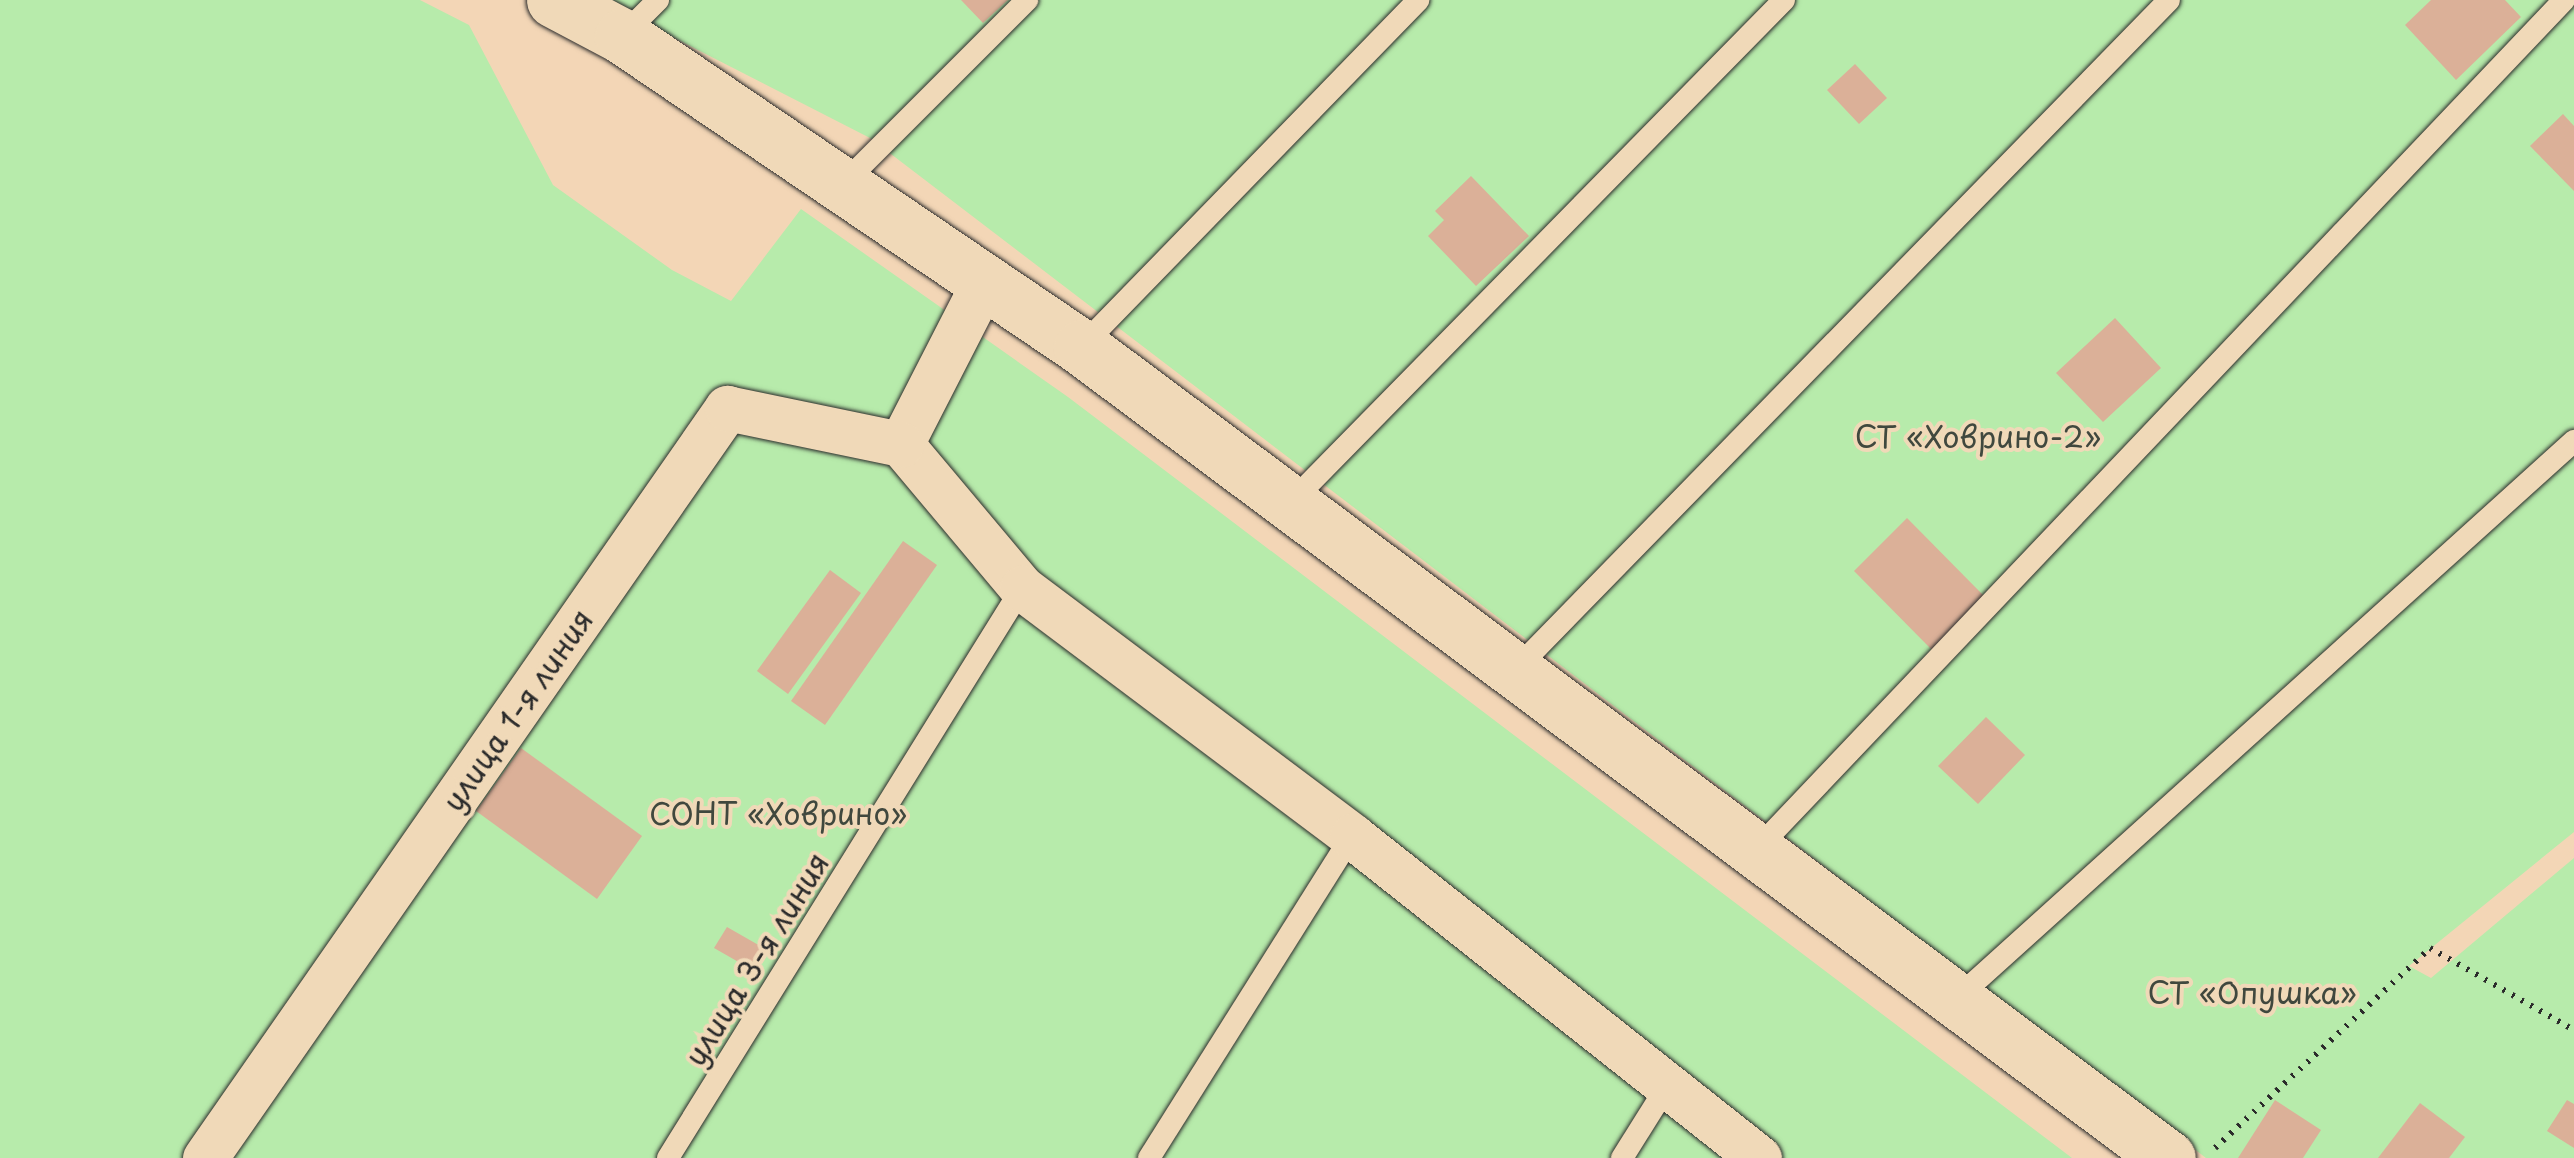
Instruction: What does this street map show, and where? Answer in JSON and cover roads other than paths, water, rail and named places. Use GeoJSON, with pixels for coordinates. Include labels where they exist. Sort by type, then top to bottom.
{"type":"FeatureCollection","features":[{"type":"Feature","properties":{"kind":"street"},"geometry":{"type":"LineString","coordinates":[[554,0],[640,18],[842,186],[1081,347],[2168,1158]]}},
{"type":"Feature","properties":{"kind":"street"},"geometry":{"type":"LineString","coordinates":[[984,282],[900,444],[1022,588],[1352,836],[1759,1158]]}},
{"type":"Feature","properties":{"kind":"street","name":"улица 1-я линия"},"geometry":{"type":"LineString","coordinates":[[205,1158],[727,408],[900,444]]}},
{"type":"Feature","properties":{"kind":"lane"},"geometry":{"type":"LineString","coordinates":[[842,186],[1027,0]]}},
{"type":"Feature","properties":{"kind":"lane"},"geometry":{"type":"LineString","coordinates":[[1081,347],[1418,0]]}},
{"type":"Feature","properties":{"kind":"lane"},"geometry":{"type":"LineString","coordinates":[[1290,503],[1784,0]]}},
{"type":"Feature","properties":{"kind":"lane"},"geometry":{"type":"LineString","coordinates":[[1514,671],[2170,0]]}},
{"type":"Feature","properties":{"kind":"lane"},"geometry":{"type":"LineString","coordinates":[[1756,850],[2564,0]]}},
{"type":"Feature","properties":{"kind":"lane"},"geometry":{"type":"LineString","coordinates":[[1956,999],[2574,441]]}},
{"type":"Feature","properties":{"kind":"lane","name":"улица 3-я линия"},"geometry":{"type":"LineString","coordinates":[[668,1158],[1022,588]]}},
{"type":"Feature","properties":{"kind":"lane"},"geometry":{"type":"LineString","coordinates":[[1149,1158],[1352,836]]}},
{"type":"Feature","properties":{"kind":"lane"},"geometry":{"type":"LineString","coordinates":[[1622,1158],[1669,1083]]}},
{"type":"Feature","properties":{"kind":"park label","name":"СТ «Ховрино-2»"},"geometry":{"type":"Point","coordinates":[1978,436]}},
{"type":"Feature","properties":{"kind":"park label","name":"СОНТ «Ховрино»"},"geometry":{"type":"Point","coordinates":[778,813]}},
{"type":"Feature","properties":{"kind":"park label","name":"СТ «Опушка»"},"geometry":{"type":"Point","coordinates":[2252,992]}}]}
